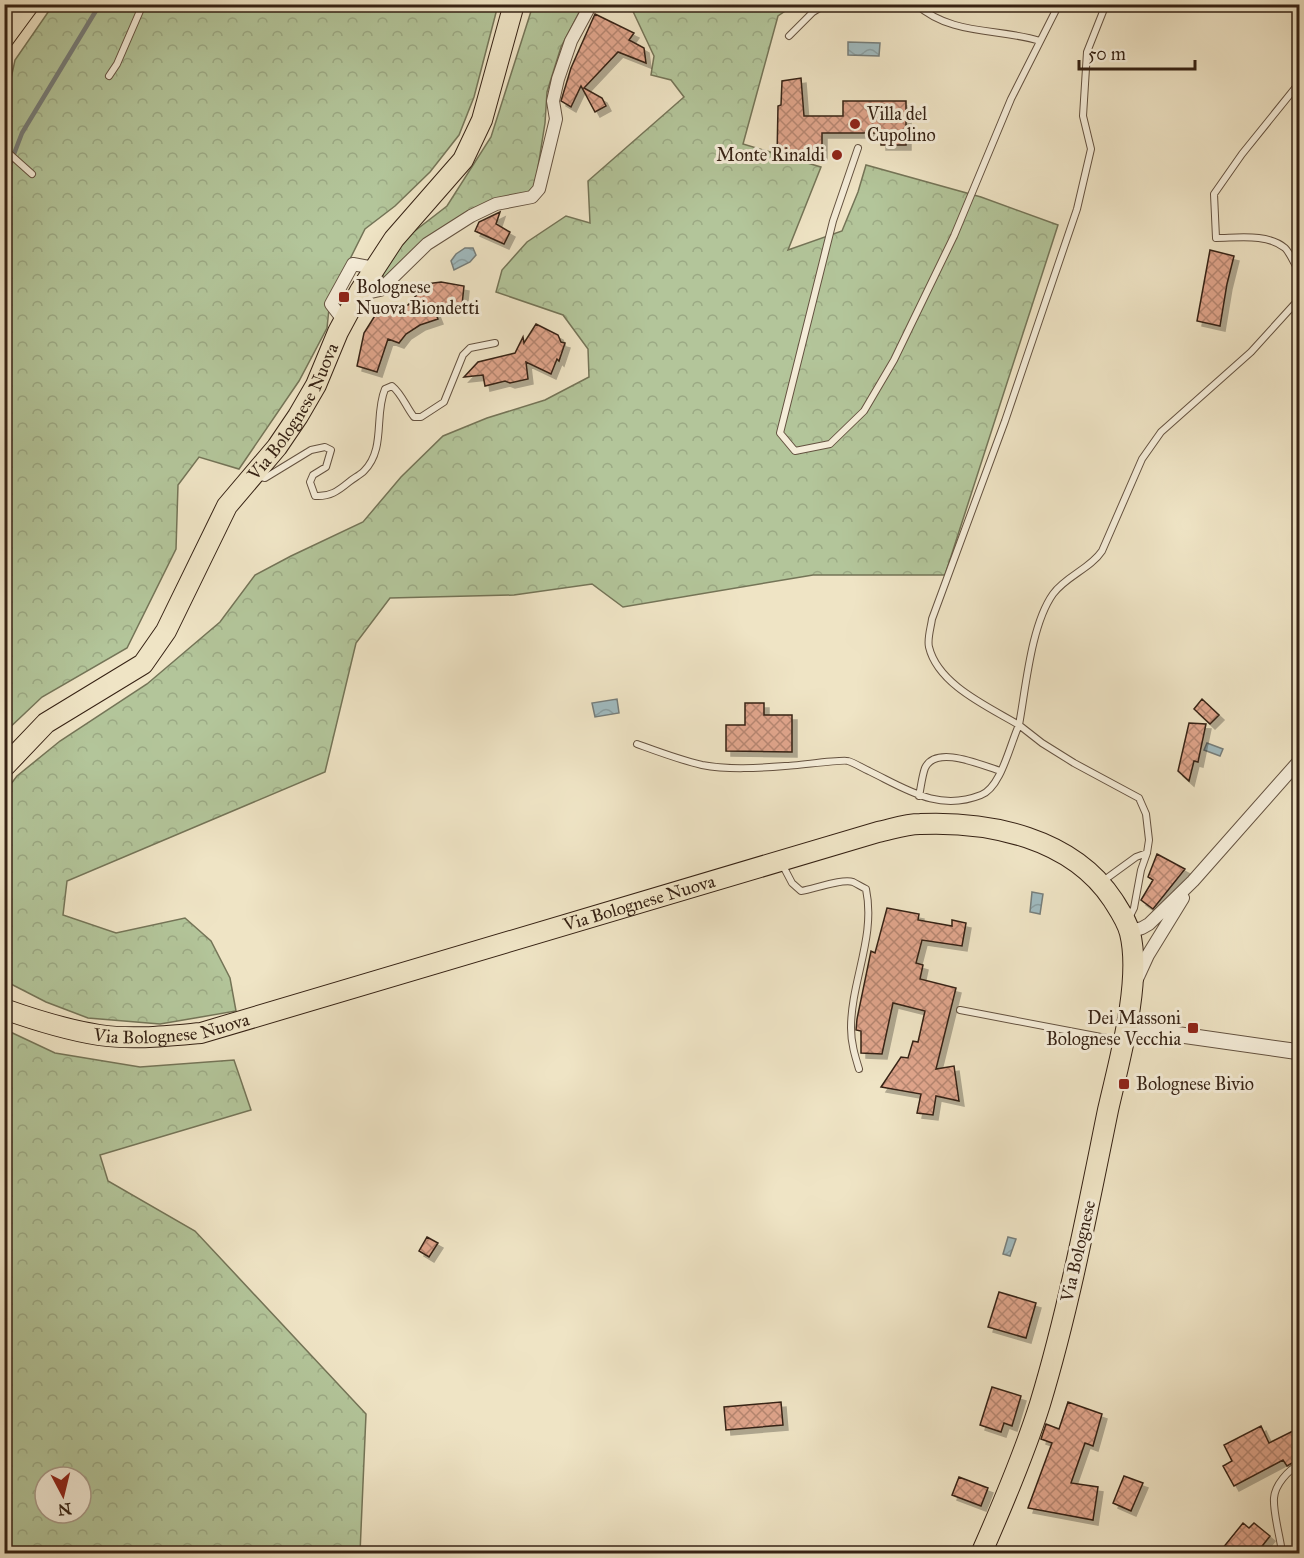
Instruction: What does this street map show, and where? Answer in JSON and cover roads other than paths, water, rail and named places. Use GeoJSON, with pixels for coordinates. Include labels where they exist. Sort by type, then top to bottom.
{"type":"FeatureCollection","features":[{"type":"Feature","properties":{"kind":"main road"},"geometry":{"type":"LineString","coordinates":[[4,38],[29,4]]}},
{"type":"Feature","properties":{"kind":"main road","name":"Via Bolognese Nuova"},"geometry":{"type":"LineString","coordinates":[[4,767],[45,723],[143,664],[151,654],[166,631],[227,506],[254,475],[298,416],[316,385],[344,321],[374,268],[394,239],[463,160],[482,120],[514,4]]}},
{"type":"Feature","properties":{"kind":"main road","name":"Via Bolognese Nuova"},"geometry":{"type":"LineString","coordinates":[[4,1009],[58,1026],[99,1035],[138,1038],[201,1033],[878,832],[917,824],[948,823],[984,826],[1046,844],[1071,859],[1101,882],[1133,928],[1132,988]]}},
{"type":"Feature","properties":{"kind":"main road","name":"Via Bolognese"},"geometry":{"type":"LineString","coordinates":[[981,1554],[1015,1476],[1058,1341],[1132,988]]}},
{"type":"Feature","properties":{"kind":"main road","name":"Via Bolognese Nuova"},"geometry":{"type":"LineString","coordinates":[[4,997],[58,1026]]}},
{"type":"Feature","properties":{"kind":"street"},"geometry":{"type":"LineString","coordinates":[[360,291],[380,291],[427,244],[471,216],[496,204],[532,197],[539,189],[556,119],[553,101],[558,80],[571,41],[591,4]]}},
{"type":"Feature","properties":{"kind":"street"},"geometry":{"type":"LineString","coordinates":[[344,321],[331,304],[354,264],[374,268]]}},
{"type":"Feature","properties":{"kind":"street","name":"Via Bolognese"},"geometry":{"type":"LineString","coordinates":[[1133,928],[1155,918],[1193,881],[1299,760]]}},
{"type":"Feature","properties":{"kind":"street","name":"Via Bolognese"},"geometry":{"type":"LineString","coordinates":[[1132,988],[1155,943],[1193,881]]}},
{"type":"Feature","properties":{"kind":"street"},"geometry":{"type":"LineString","coordinates":[[1133,928],[1155,943]]}},
{"type":"Feature","properties":{"kind":"street"},"geometry":{"type":"LineString","coordinates":[[1124,1034],[1299,1052]]}},
{"type":"Feature","properties":{"kind":"lane"},"geometry":{"type":"LineString","coordinates":[[109,76],[117,64],[143,4]]}},
{"type":"Feature","properties":{"kind":"lane"},"geometry":{"type":"LineString","coordinates":[[789,36],[813,12],[826,4]]}},
{"type":"Feature","properties":{"kind":"lane"},"geometry":{"type":"LineString","coordinates":[[916,4],[948,24],[1040,41]]}},
{"type":"Feature","properties":{"kind":"lane"},"geometry":{"type":"LineString","coordinates":[[858,148],[832,221],[780,433],[795,451],[830,444],[864,411],[894,360],[954,236],[1011,99],[1059,4]]}},
{"type":"Feature","properties":{"kind":"lane"},"geometry":{"type":"LineString","coordinates":[[1106,4],[1087,52],[1083,116],[1091,149],[1077,209],[1005,421],[932,619],[929,646],[938,666],[960,690],[1019,725],[1074,763],[1139,798],[1146,814],[1149,840],[1148,853],[1139,877],[1133,928]]}},
{"type":"Feature","properties":{"kind":"lane"},"geometry":{"type":"LineString","coordinates":[[1299,82],[1242,154],[1214,194],[1215,238],[1272,241],[1286,249],[1299,273]]}},
{"type":"Feature","properties":{"kind":"lane"},"geometry":{"type":"LineString","coordinates":[[4,149],[32,174]]}},
{"type":"Feature","properties":{"kind":"lane"},"geometry":{"type":"LineString","coordinates":[[637,744],[669,756],[705,765],[760,768],[812,765],[846,760],[919,796],[938,800],[970,799],[991,790],[1019,725],[1042,612],[1054,592],[1095,562],[1102,551],[1142,459],[1161,432],[1251,352],[1299,298]]}},
{"type":"Feature","properties":{"kind":"lane"},"geometry":{"type":"LineString","coordinates":[[254,475],[265,478],[311,450],[325,447],[331,450],[326,467],[313,475],[310,482],[315,496],[333,495],[366,470],[374,454],[378,442],[381,399],[385,389],[392,386],[399,392],[414,417],[421,417],[444,402],[463,355],[470,348],[495,343]]}},
{"type":"Feature","properties":{"kind":"lane"},"geometry":{"type":"LineString","coordinates":[[919,796],[925,768],[939,757],[954,757],[1001,771]]}},
{"type":"Feature","properties":{"kind":"lane"},"geometry":{"type":"LineString","coordinates":[[1101,882],[1136,857],[1148,853]]}},
{"type":"Feature","properties":{"kind":"lane"},"geometry":{"type":"LineString","coordinates":[[781,862],[792,883],[801,891],[851,880],[866,889],[869,906],[868,930],[851,1028],[853,1049],[859,1070]]}},
{"type":"Feature","properties":{"kind":"lane"},"geometry":{"type":"LineString","coordinates":[[960,1010],[1124,1034]]}},
{"type":"Feature","properties":{"kind":"lane"},"geometry":{"type":"LineString","coordinates":[[1280,1554],[1281,1546],[1274,1498],[1279,1484],[1292,1468],[1299,1464]]}},
{"type":"Feature","properties":{"kind":"water"},"geometry":{"type":"Polygon","coordinates":[[[848,42],[880,43],[879,56],[848,55],[848,42]]]}},
{"type":"Feature","properties":{"kind":"water"},"geometry":{"type":"Polygon","coordinates":[[[465,248],[473,248],[476,255],[470,262],[454,270],[451,261],[465,248]]]}},
{"type":"Feature","properties":{"kind":"water"},"geometry":{"type":"Polygon","coordinates":[[[617,699],[619,713],[595,717],[592,703],[617,699]]]}},
{"type":"Feature","properties":{"kind":"water"},"geometry":{"type":"Polygon","coordinates":[[[1207,743],[1223,749],[1220,756],[1204,750],[1207,743]]]}},
{"type":"Feature","properties":{"kind":"water"},"geometry":{"type":"Polygon","coordinates":[[[1032,892],[1043,894],[1040,914],[1030,912],[1032,892]]]}},
{"type":"Feature","properties":{"kind":"water"},"geometry":{"type":"Polygon","coordinates":[[[1008,1237],[1016,1239],[1010,1256],[1003,1254],[1008,1237]]]}},
{"type":"Feature","properties":{"kind":"waterway"},"geometry":{"type":"LineString","coordinates":[[4,187],[6,175],[22,133],[100,4]]}},
{"type":"Feature","properties":{"kind":"place","name":"Villa del Cupolino"},"geometry":{"type":"Point","coordinates":[855,124]}},
{"type":"Feature","properties":{"kind":"place","name":"Monte Rinaldi"},"geometry":{"type":"Point","coordinates":[837,155]}},
{"type":"Feature","properties":{"kind":"place","name":"Bolognese Nuova Biondetti"},"geometry":{"type":"Point","coordinates":[344,297]}},
{"type":"Feature","properties":{"kind":"place","name":"Dei Massoni Bolognese Vecchia"},"geometry":{"type":"Point","coordinates":[1193,1028]}},
{"type":"Feature","properties":{"kind":"place","name":"Bolognese Bivio"},"geometry":{"type":"Point","coordinates":[1124,1084]}}]}
